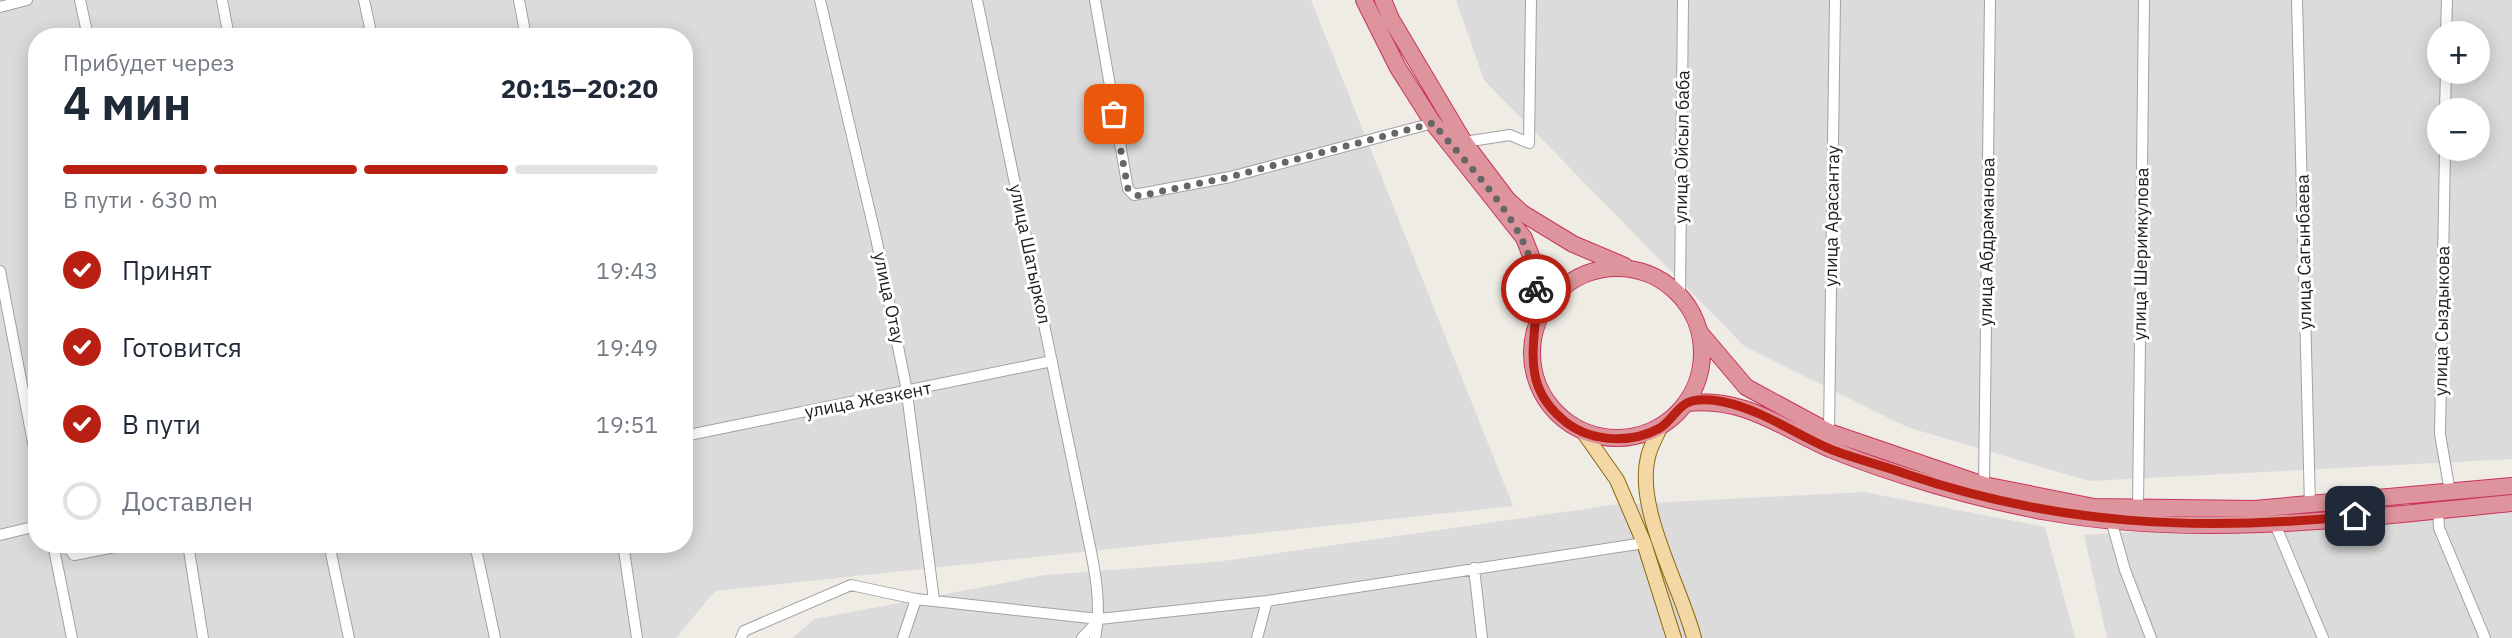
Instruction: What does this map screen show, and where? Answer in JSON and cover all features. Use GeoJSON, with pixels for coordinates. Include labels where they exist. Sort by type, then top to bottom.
{"type":"FeatureCollection","features":[{"type":"Feature","properties":{"kind":"highway"},"geometry":{"type":"LineString","coordinates":[[1364,0],[1398,68],[1433,123],[1524,238],[1535,266],[1537,321],[1531,347],[1533,373],[1544,398],[1561,418],[1584,433],[1609,439],[1635,437],[1660,428],[1687,403],[1698,382],[1703,358],[1701,334],[1693,313],[1680,294],[1656,276],[1573,244],[1522,213],[1507,199],[1464,142],[1391,19],[1383,0]]}},
{"type":"Feature","properties":{"kind":"highway"},"geometry":{"type":"LineString","coordinates":[[1537,321],[1552,297],[1573,279],[1599,269],[1627,267]]}},
{"type":"Feature","properties":{"kind":"highway"},"geometry":{"type":"LineString","coordinates":[[1701,334],[1746,387],[1829,432],[1984,485],[2094,507],[2255,509],[2512,486]]}},
{"type":"Feature","properties":{"kind":"highway"},"geometry":{"type":"LineString","coordinates":[[1687,403],[1713,400],[1732,404],[1831,449],[1996,501],[2050,513],[2111,520],[2275,524],[2512,503]]}},
{"type":"Feature","properties":{"kind":"main road"},"geometry":{"type":"LineString","coordinates":[[1660,428],[1647,457],[1646,479],[1651,514],[1694,638]]}},
{"type":"Feature","properties":{"kind":"main road"},"geometry":{"type":"LineString","coordinates":[[1584,433],[1617,480],[1644,543],[1674,638]]}},
{"type":"Feature","properties":{"kind":"street"},"geometry":{"type":"LineString","coordinates":[[0,7],[27,0]]}},
{"type":"Feature","properties":{"kind":"street"},"geometry":{"type":"LineString","coordinates":[[80,0],[86,28]]}},
{"type":"Feature","properties":{"kind":"street"},"geometry":{"type":"LineString","coordinates":[[222,0],[227,28]]}},
{"type":"Feature","properties":{"kind":"street"},"geometry":{"type":"LineString","coordinates":[[364,0],[370,28]]}},
{"type":"Feature","properties":{"kind":"street"},"geometry":{"type":"LineString","coordinates":[[519,0],[524,28]]}},
{"type":"Feature","properties":{"kind":"street","name":"улица Отау"},"geometry":{"type":"LineString","coordinates":[[820,0],[876,238],[908,393],[934,600]]}},
{"type":"Feature","properties":{"kind":"street","name":"улица Шатыркол"},"geometry":{"type":"LineString","coordinates":[[977,0],[1082,508],[1099,620]]}},
{"type":"Feature","properties":{"kind":"street"},"geometry":{"type":"LineString","coordinates":[[1095,0],[1128,189],[1134,195],[1230,177],[1433,123]]}},
{"type":"Feature","properties":{"kind":"street"},"geometry":{"type":"LineString","coordinates":[[1464,142],[1510,135],[1529,143],[1531,0]]}},
{"type":"Feature","properties":{"kind":"street","name":"улица Ойсыл баба"},"geometry":{"type":"LineString","coordinates":[[1680,294],[1683,0]]}},
{"type":"Feature","properties":{"kind":"street","name":"улица Арасантау"},"geometry":{"type":"LineString","coordinates":[[1829,432],[1835,0]]}},
{"type":"Feature","properties":{"kind":"street","name":"улица Абдраманова"},"geometry":{"type":"LineString","coordinates":[[1984,485],[1990,0]]}},
{"type":"Feature","properties":{"kind":"street","name":"улица Шеримкулова"},"geometry":{"type":"LineString","coordinates":[[2138,507],[2144,0]]}},
{"type":"Feature","properties":{"kind":"street","name":"улица Сагынбаева"},"geometry":{"type":"LineString","coordinates":[[2297,0],[2311,505]]}},
{"type":"Feature","properties":{"kind":"street"},"geometry":{"type":"LineString","coordinates":[[2446,21],[2447,0]]}},
{"type":"Feature","properties":{"kind":"street","name":"улица Сыздыкова"},"geometry":{"type":"LineString","coordinates":[[2445,161],[2440,434],[2450,492]]}},
{"type":"Feature","properties":{"kind":"street"},"geometry":{"type":"LineString","coordinates":[[0,271],[28,416]]}},
{"type":"Feature","properties":{"kind":"street","name":"улица Жезкент"},"geometry":{"type":"LineString","coordinates":[[693,434],[908,393],[1052,361]]}},
{"type":"Feature","properties":{"kind":"street"},"geometry":{"type":"LineString","coordinates":[[2438,510],[2438,528],[2486,638]]}},
{"type":"Feature","properties":{"kind":"street"},"geometry":{"type":"LineString","coordinates":[[2111,520],[2125,570],[2151,638]]}},
{"type":"Feature","properties":{"kind":"street"},"geometry":{"type":"LineString","coordinates":[[2275,524],[2323,638]]}},
{"type":"Feature","properties":{"kind":"street"},"geometry":{"type":"LineString","coordinates":[[0,535],[28,528]]}},
{"type":"Feature","properties":{"kind":"street"},"geometry":{"type":"LineString","coordinates":[[741,636],[785,612],[851,585],[916,599],[1099,620],[1267,601],[1644,543]]}},
{"type":"Feature","properties":{"kind":"street"},"geometry":{"type":"LineString","coordinates":[[54,553],[72,638]]}},
{"type":"Feature","properties":{"kind":"street"},"geometry":{"type":"LineString","coordinates":[[189,553],[203,638]]}},
{"type":"Feature","properties":{"kind":"street"},"geometry":{"type":"LineString","coordinates":[[331,553],[349,638]]}},
{"type":"Feature","properties":{"kind":"street"},"geometry":{"type":"LineString","coordinates":[[477,553],[495,638]]}},
{"type":"Feature","properties":{"kind":"street"},"geometry":{"type":"LineString","coordinates":[[624,553],[637,638]]}},
{"type":"Feature","properties":{"kind":"street"},"geometry":{"type":"LineString","coordinates":[[1474,568],[1482,638]]}},
{"type":"Feature","properties":{"kind":"street"},"geometry":{"type":"LineString","coordinates":[[903,638],[916,599]]}},
{"type":"Feature","properties":{"kind":"street"},"geometry":{"type":"LineString","coordinates":[[1257,638],[1267,601]]}},
{"type":"Feature","properties":{"kind":"street"},"geometry":{"type":"LineString","coordinates":[[1082,638],[1099,620]]}},
{"type":"Feature","properties":{"kind":"street"},"geometry":{"type":"LineString","coordinates":[[1095,638],[1099,620]]}},
{"type":"Feature","properties":{"kind":"shaded area"},"geometry":{"type":"Polygon","coordinates":[[[0,0],[1311,0],[1513,506],[715,591],[676,638],[0,638],[0,0]]]}},
{"type":"Feature","properties":{"kind":"shaded area"},"geometry":{"type":"Polygon","coordinates":[[[1456,0],[2512,0],[2512,459],[2089,481],[1907,427],[1744,346],[1484,80],[1456,0]]]}},
{"type":"Feature","properties":{"kind":"shaded area"},"geometry":{"type":"Polygon","coordinates":[[[1864,492],[2045,527],[2075,638],[792,638],[815,619],[1045,575],[1216,562],[1613,505],[1864,492]]]}},
{"type":"Feature","properties":{"kind":"shaded area"},"geometry":{"type":"Polygon","coordinates":[[[2512,508],[2512,638],[2107,638],[2084,535],[2512,508]]]}},
{"type":"Feature","properties":{"kind":"way so far"},"geometry":{"type":"LineString","coordinates":[[1114,114],[1128,189],[1130,193],[1139,196],[1230,177],[1433,123],[1524,238],[1535,266],[1536,289]]}},
{"type":"Feature","properties":{"kind":"route"},"geometry":{"type":"LineString","coordinates":[[1536,289],[1537,321],[1531,347],[1533,373],[1544,398],[1561,418],[1584,433],[1609,439],[1635,437],[1660,428],[1675,417],[1687,403],[1713,400],[1755,413],[1831,449],[1996,501],[2050,513],[2111,520],[2275,524],[2355,516]]}}]}
